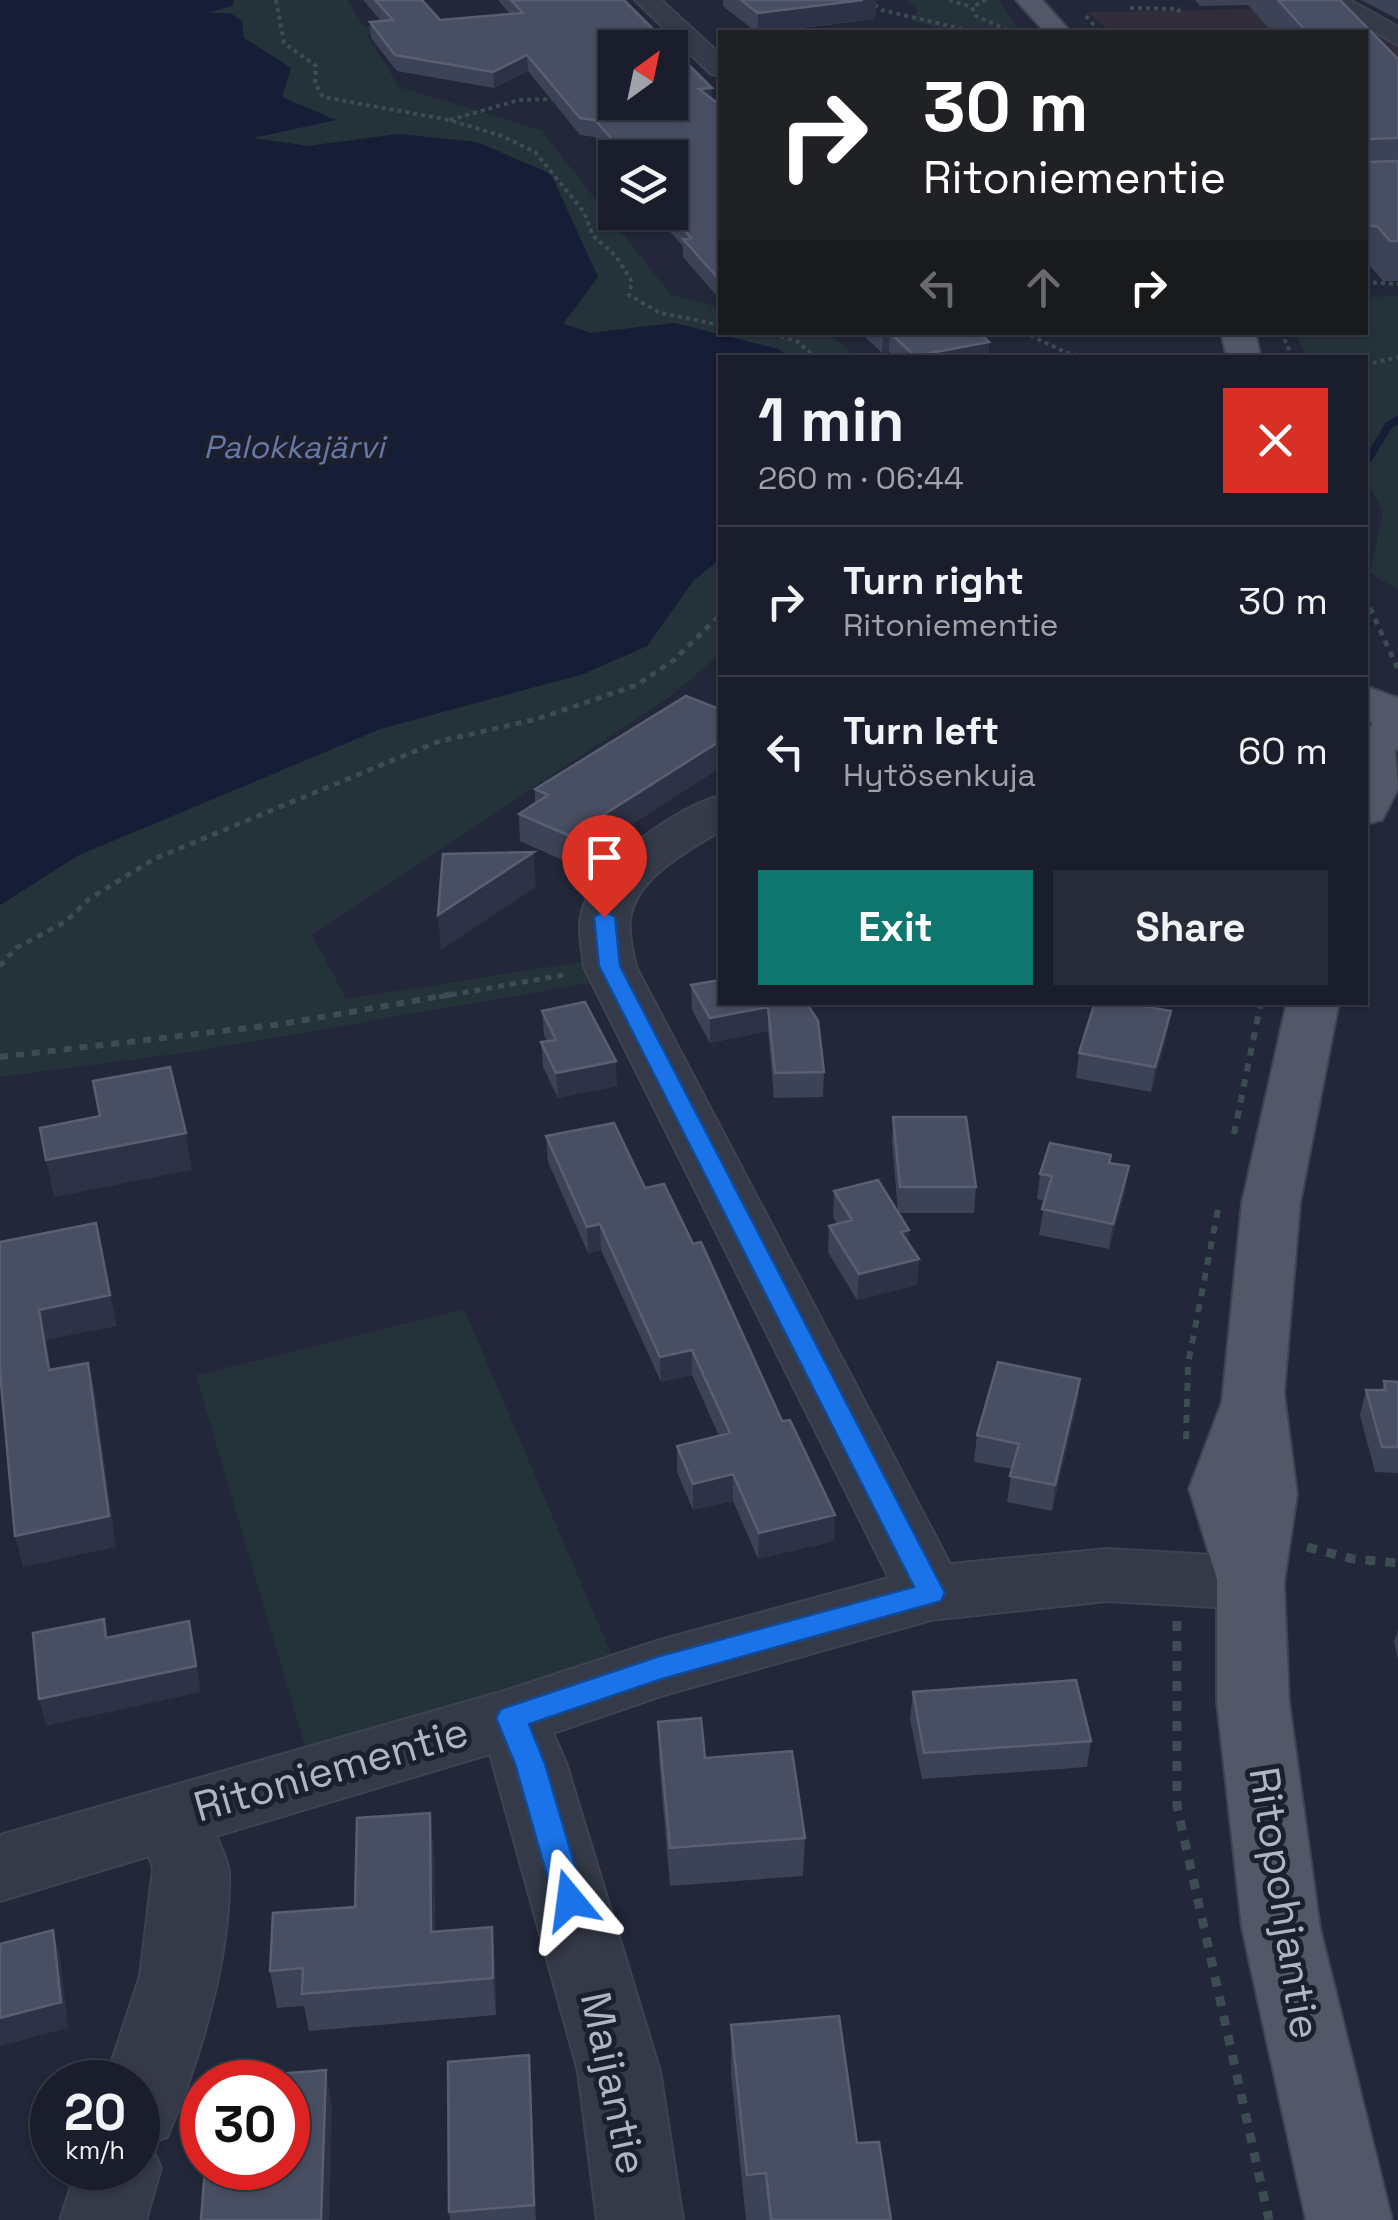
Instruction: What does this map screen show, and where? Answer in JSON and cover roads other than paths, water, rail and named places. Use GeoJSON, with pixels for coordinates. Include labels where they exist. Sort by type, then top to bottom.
{"type":"FeatureCollection","features":[{"type":"Feature","properties":{"kind":"main road"},"geometry":{"type":"LineString","coordinates":[[1028,0],[1056,30]]}},
{"type":"Feature","properties":{"kind":"main road"},"geometry":{"type":"LineString","coordinates":[[1051,0],[1075,30]]}},
{"type":"Feature","properties":{"kind":"main road"},"geometry":{"type":"LineString","coordinates":[[1368,804],[1378,783],[1380,714]]}},
{"type":"Feature","properties":{"kind":"main road","name":"Ritopohjantie"},"geometry":{"type":"LineString","coordinates":[[1312,1005],[1271,1203],[1254,1393],[1264,1494],[1250,1583],[1253,1702],[1281,1928],[1349,2220]]}},
{"type":"Feature","properties":{"kind":"street"},"geometry":{"type":"LineString","coordinates":[[647,0],[718,66]]}},
{"type":"Feature","properties":{"kind":"street"},"geometry":{"type":"LineString","coordinates":[[1332,0],[1397,51]]}},
{"type":"Feature","properties":{"kind":"street"},"geometry":{"type":"LineString","coordinates":[[1368,44],[1397,51]]}},
{"type":"Feature","properties":{"kind":"street"},"geometry":{"type":"LineString","coordinates":[[718,811],[641,864],[617,888],[604,917],[610,966],[931,1593]]}},
{"type":"Feature","properties":{"kind":"street","name":"Ritoniementie"},"geometry":{"type":"LineString","coordinates":[[0,1868],[511,1718],[660,1668],[931,1593],[1106,1575],[1250,1583]]}},
{"type":"Feature","properties":{"kind":"street","name":"Maijantie"},"geometry":{"type":"LineString","coordinates":[[511,1718],[530,1764],[620,2071],[640,2220]]}},
{"type":"Feature","properties":{"kind":"street"},"geometry":{"type":"LineString","coordinates":[[153,2060],[179,1976],[191,1869],[171,1815]]}},
{"type":"Feature","properties":{"kind":"street"},"geometry":{"type":"LineString","coordinates":[[103,2220],[112,2190]]}},
{"type":"Feature","properties":{"kind":"water","name":"Palokkajärvi"},"geometry":{"type":"Polygon","coordinates":[[[0,0],[234,0],[232,6],[206,13],[230,13],[242,21],[244,38],[291,68],[282,97],[336,120],[253,138],[308,146],[399,134],[477,142],[551,174],[598,277],[563,324],[591,333],[674,323],[778,349],[787,355],[718,355],[718,561],[693,581],[647,646],[583,674],[380,729],[79,855],[0,905],[0,0]]]}},
{"type":"Feature","properties":{"kind":"waterway"},"geometry":{"type":"LineString","coordinates":[[1368,459],[1389,425],[1398,420]]}}]}
